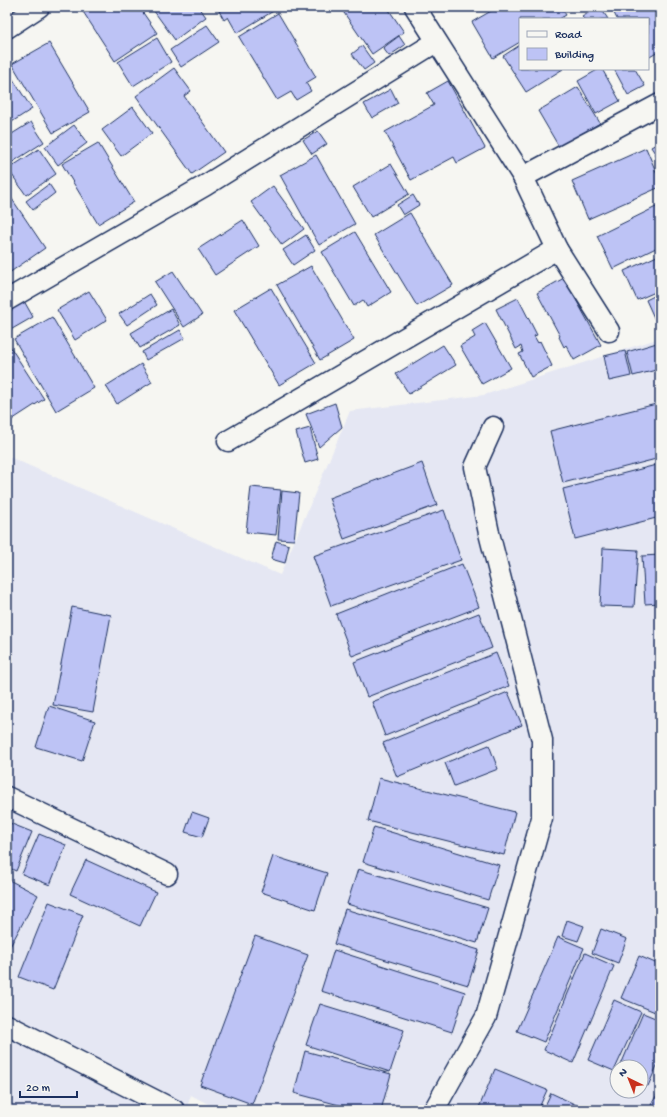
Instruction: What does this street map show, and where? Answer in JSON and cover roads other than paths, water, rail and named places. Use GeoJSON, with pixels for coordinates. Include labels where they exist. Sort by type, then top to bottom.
{"type":"FeatureCollection","features":[{"type":"Feature","properties":{"kind":"street"},"geometry":{"type":"LineString","coordinates":[[7,28],[39,7]]}},
{"type":"Feature","properties":{"kind":"street"},"geometry":{"type":"LineString","coordinates":[[415,7],[523,177],[557,249],[609,331]]}},
{"type":"Feature","properties":{"kind":"street"},"geometry":{"type":"LineString","coordinates":[[7,300],[206,185],[436,42]]}},
{"type":"Feature","properties":{"kind":"street"},"geometry":{"type":"LineString","coordinates":[[523,177],[660,104]]}},
{"type":"Feature","properties":{"kind":"street"},"geometry":{"type":"LineString","coordinates":[[228,441],[557,249]]}},
{"type":"Feature","properties":{"kind":"street"},"geometry":{"type":"LineString","coordinates":[[434,1110],[486,1017],[542,818],[542,740],[489,533],[475,467],[493,427]]}},
{"type":"Feature","properties":{"kind":"street"},"geometry":{"type":"LineString","coordinates":[[7,797],[167,874]]}},
{"type":"Feature","properties":{"kind":"street"},"geometry":{"type":"LineString","coordinates":[[7,1025],[174,1110]]}}]}
